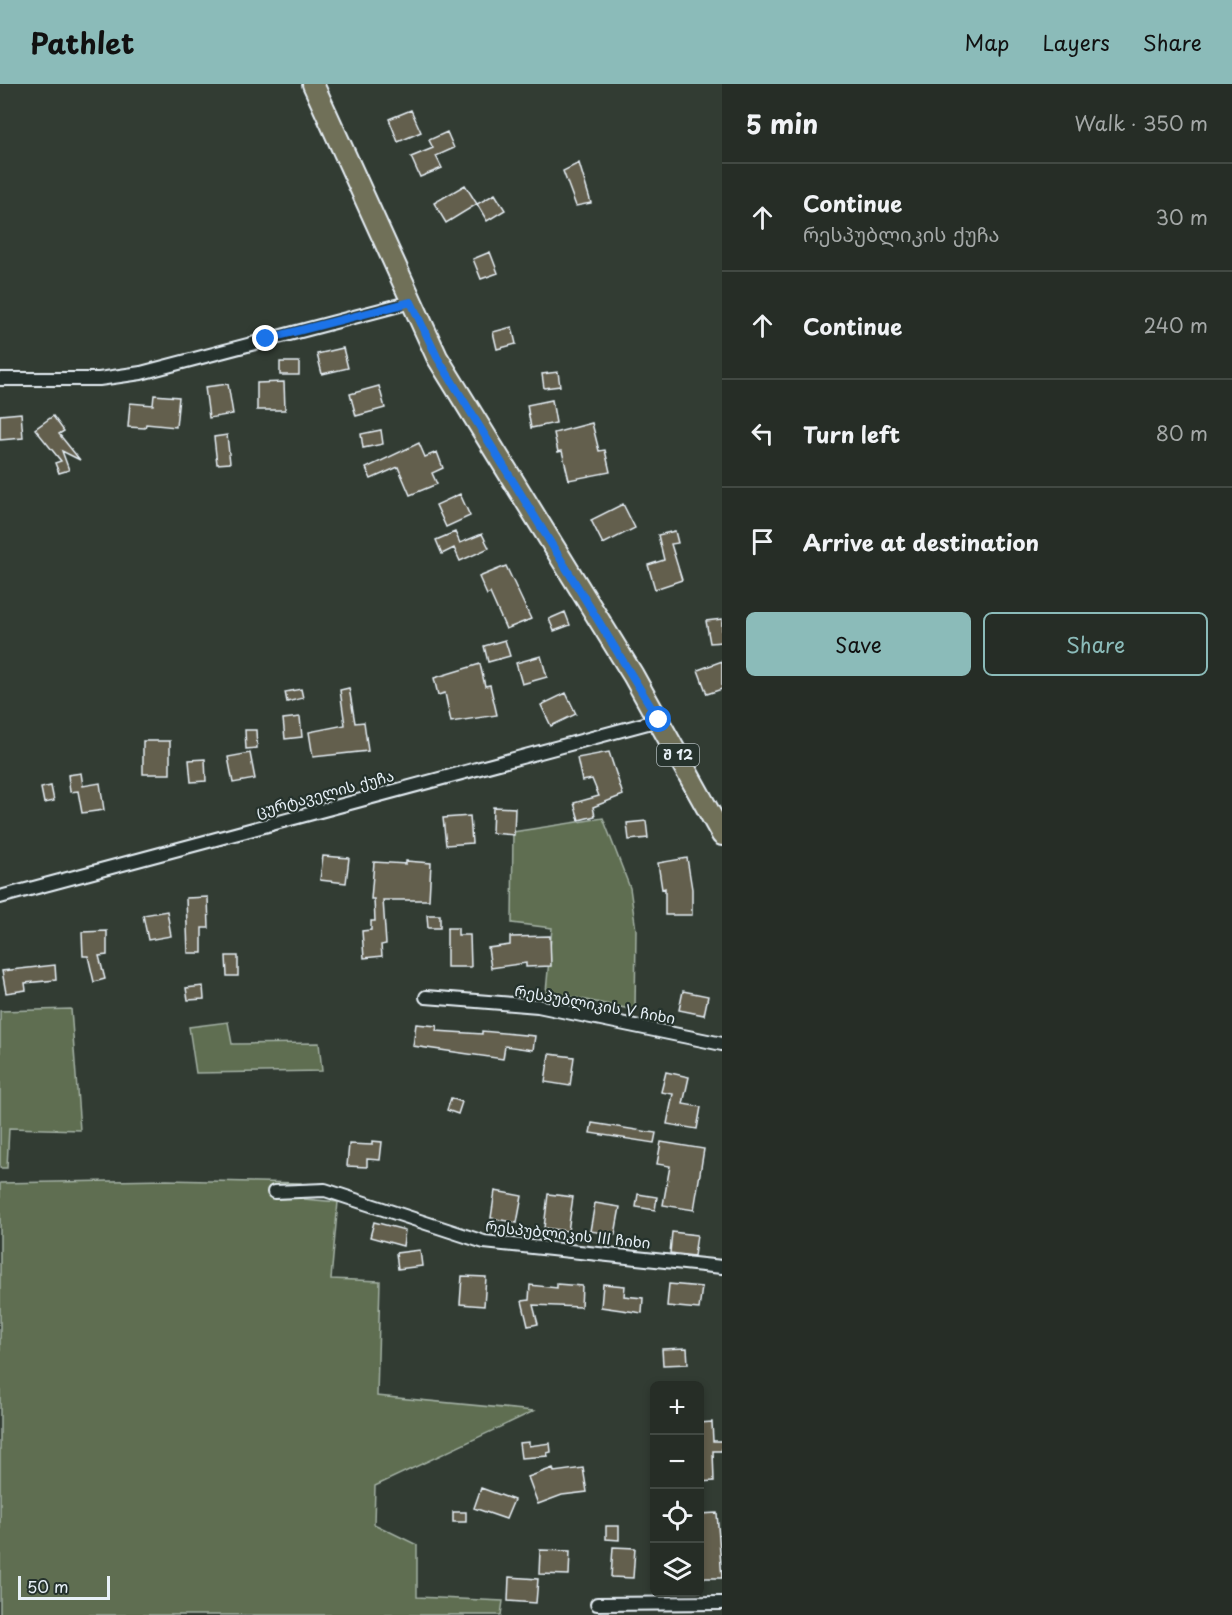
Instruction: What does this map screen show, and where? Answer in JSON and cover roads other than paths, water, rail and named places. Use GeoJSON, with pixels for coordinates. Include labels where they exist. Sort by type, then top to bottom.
{"type":"FeatureCollection","features":[{"type":"Feature","properties":{"kind":"main road","name":"შ 12"},"geometry":{"type":"LineString","coordinates":[[313,84],[437,357],[633,675],[722,835]]}},
{"type":"Feature","properties":{"kind":"street"},"geometry":{"type":"LineString","coordinates":[[0,379],[99,379],[141,374],[411,302]]}},
{"type":"Feature","properties":{"kind":"street","name":"ცურტაველის ქუჩა"},"geometry":{"type":"LineString","coordinates":[[0,897],[659,720]]}},
{"type":"Feature","properties":{"kind":"street","name":"რესპუბლიკის V ჩიხი"},"geometry":{"type":"LineString","coordinates":[[426,997],[538,1006],[722,1044]]}},
{"type":"Feature","properties":{"kind":"street","name":"რესპუბლიკის III ჩიხი"},"geometry":{"type":"LineString","coordinates":[[274,1192],[326,1190],[484,1242],[722,1267]]}},
{"type":"Feature","properties":{"kind":"street"},"geometry":{"type":"LineString","coordinates":[[597,1604],[722,1603]]}}]}
